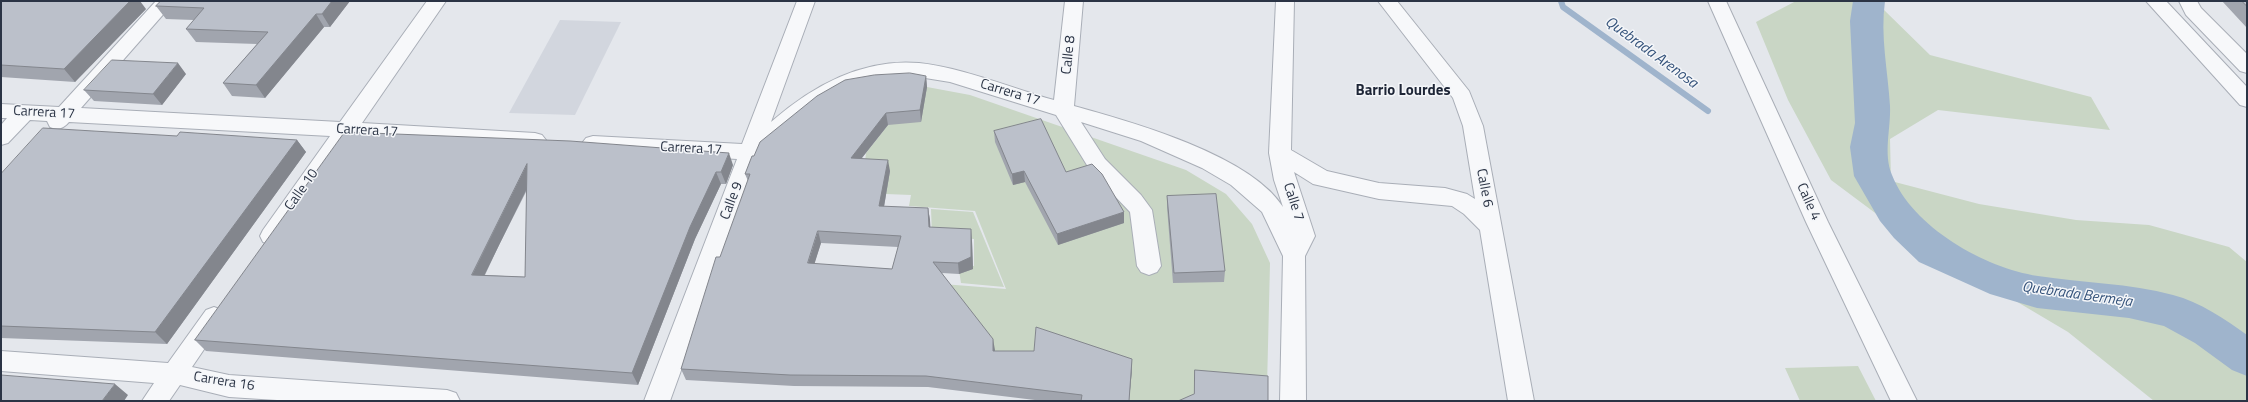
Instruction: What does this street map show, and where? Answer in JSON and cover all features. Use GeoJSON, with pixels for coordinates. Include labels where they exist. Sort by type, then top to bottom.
{"type":"FeatureCollection","features":[{"type":"Feature","properties":{"kind":"street"},"geometry":{"type":"LineString","coordinates":[[43,137],[166,1]]}},
{"type":"Feature","properties":{"kind":"street","name":"Calle 10"},"geometry":{"type":"LineString","coordinates":[[260,252],[344,130],[438,1]]}},
{"type":"Feature","properties":{"kind":"street","name":"Calle 9"},"geometry":{"type":"LineString","coordinates":[[656,401],[751,152],[806,1]]}},
{"type":"Feature","properties":{"kind":"street","name":"Calle 8"},"geometry":{"type":"LineString","coordinates":[[1063,109],[1074,1]]}},
{"type":"Feature","properties":{"kind":"street","name":"Calle 7"},"geometry":{"type":"LineString","coordinates":[[1285,1],[1280,153],[1285,180],[1304,236],[1294,256],[1293,401]]}},
{"type":"Feature","properties":{"kind":"street","name":"Calle 6"},"geometry":{"type":"LineString","coordinates":[[1387,1],[1438,68],[1462,96],[1473,126],[1521,401]]}},
{"type":"Feature","properties":{"kind":"street","name":"Calle 4"},"geometry":{"type":"LineString","coordinates":[[1717,1],[1817,222],[1904,401]]}},
{"type":"Feature","properties":{"kind":"street"},"geometry":{"type":"LineString","coordinates":[[2155,1],[2247,100]]}},
{"type":"Feature","properties":{"kind":"street"},"geometry":{"type":"LineString","coordinates":[[2188,1],[2193,11],[2247,66]]}},
{"type":"Feature","properties":{"kind":"street","name":"Carrera 17"},"geometry":{"type":"LineString","coordinates":[[576,142],[751,152],[798,110],[823,92],[855,77],[906,68],[951,74],[1018,97],[1129,129],[1208,161],[1229,172],[1267,202],[1278,218],[1294,256]]}},
{"type":"Feature","properties":{"kind":"street"},"geometry":{"type":"LineString","coordinates":[[1063,109],[1092,159],[1124,194],[1137,204],[1140,210],[1149,266]]}},
{"type":"Feature","properties":{"kind":"street","name":"Carrera 17"},"geometry":{"type":"LineString","coordinates":[[1,111],[552,141]]}},
{"type":"Feature","properties":{"kind":"street"},"geometry":{"type":"LineString","coordinates":[[1,138],[25,112]]}},
{"type":"Feature","properties":{"kind":"street"},"geometry":{"type":"LineString","coordinates":[[1280,153],[1322,178],[1379,191],[1444,196],[1459,200],[1472,208],[1492,228]]}},
{"type":"Feature","properties":{"kind":"street"},"geometry":{"type":"LineString","coordinates":[[155,401],[224,303]]}},
{"type":"Feature","properties":{"kind":"street","name":"Carrera 16"},"geometry":{"type":"LineString","coordinates":[[1,361],[175,374],[229,386],[446,401]]}},
{"type":"Feature","properties":{"kind":"shaded area"},"geometry":{"type":"Polygon","coordinates":[[[560,20],[621,22],[575,115],[509,113],[560,20]]]}},
{"type":"Feature","properties":{"kind":"green space"},"geometry":{"type":"Polygon","coordinates":[[[1796,1],[1884,1],[1882,8],[1930,55],[2091,97],[2110,130],[1938,110],[1890,139],[1891,181],[1979,204],[2076,220],[2149,225],[2229,247],[2247,262],[2247,401],[2154,401],[2068,332],[1906,236],[1831,180],[1788,100],[1756,22],[1796,1]]]}},
{"type":"Feature","properties":{"kind":"green space"},"geometry":{"type":"Polygon","coordinates":[[[927,87],[970,95],[1186,170],[1226,194],[1252,224],[1270,263],[1267,387],[1194,381],[1194,401],[1129,401],[1131,369],[1035,362],[994,362],[943,284],[1006,289],[975,211],[909,206],[911,195],[886,194],[864,170],[866,153],[888,125],[927,87]]]}},
{"type":"Feature","properties":{"kind":"green space"},"geometry":{"type":"Polygon","coordinates":[[[931,209],[973,212],[1004,287],[961,283],[958,264],[974,266],[974,239],[932,236],[931,209]]]}},
{"type":"Feature","properties":{"kind":"green space"},"geometry":{"type":"Polygon","coordinates":[[[1858,366],[1876,401],[1800,401],[1785,368],[1858,366]]]}},
{"type":"Feature","properties":{"kind":"building"},"geometry":{"type":"Polygon","coordinates":[[[1,1],[130,1],[64,69],[1,65],[1,1]]]}},
{"type":"Feature","properties":{"kind":"building"},"geometry":{"type":"Polygon","coordinates":[[[161,1],[332,1],[322,14],[316,14],[256,85],[223,83],[268,32],[186,29],[204,8],[156,6],[161,1]]]}},
{"type":"Feature","properties":{"kind":"building"},"geometry":{"type":"Polygon","coordinates":[[[2242,1],[2247,1],[2247,6],[2242,1]]]}},
{"type":"Feature","properties":{"kind":"building"},"geometry":{"type":"Polygon","coordinates":[[[112,60],[178,63],[153,94],[84,90],[112,60]]]}},
{"type":"Feature","properties":{"kind":"building"},"geometry":{"type":"Polygon","coordinates":[[[910,73],[926,76],[920,110],[886,113],[851,158],[888,160],[879,206],[928,208],[929,227],[971,229],[971,257],[958,263],[933,262],[993,339],[993,351],[1034,351],[1036,327],[1132,359],[1129,401],[1081,401],[1082,395],[926,376],[790,375],[681,369],[716,257],[720,257],[750,174],[745,174],[752,156],[754,156],[760,142],[817,96],[845,80],[874,75],[910,73]],[[818,231],[808,263],[892,269],[901,236],[818,231]]]}},
{"type":"Feature","properties":{"kind":"building"},"geometry":{"type":"Polygon","coordinates":[[[1041,119],[1066,172],[1092,164],[1102,174],[1124,212],[1057,234],[1024,171],[1012,174],[994,131],[1041,119]]]}},
{"type":"Feature","properties":{"kind":"building"},"geometry":{"type":"Polygon","coordinates":[[[43,128],[177,136],[180,132],[297,140],[155,332],[1,326],[1,174],[43,128]]]}},
{"type":"Feature","properties":{"kind":"building"},"geometry":{"type":"Polygon","coordinates":[[[345,132],[570,141],[729,153],[721,172],[716,172],[690,227],[632,373],[195,340],[345,132]],[[527,164],[472,275],[525,277],[527,164]]]}},
{"type":"Feature","properties":{"kind":"building"},"geometry":{"type":"Polygon","coordinates":[[[1216,194],[1225,271],[1174,273],[1167,196],[1216,194]]]}},
{"type":"Feature","properties":{"kind":"building"},"geometry":{"type":"Polygon","coordinates":[[[1195,370],[1268,376],[1268,401],[1178,401],[1194,394],[1195,370]]]}},
{"type":"Feature","properties":{"kind":"building"},"geometry":{"type":"Polygon","coordinates":[[[1,375],[115,384],[102,401],[1,401],[1,375]]]}},
{"type":"Feature","properties":{"kind":"waterway","name":"Quebrada Arenosa"},"geometry":{"type":"LineString","coordinates":[[1561,1],[1563,7],[1708,111]]}},
{"type":"Feature","properties":{"kind":"waterway","name":"Quebrada Bermeja"},"geometry":{"type":"LineString","coordinates":[[1869,1],[1866,21],[1871,76],[1873,123],[1868,147],[1873,176],[1894,211],[1908,228],[1933,251],[1963,266],[2004,283],[2037,292],[2129,302],[2173,311],[2210,331],[2247,358]]}},
{"type":"Feature","properties":{"kind":"district","name":"Barrio Lourdes"},"geometry":{"type":"Point","coordinates":[1403,91]}}]}
